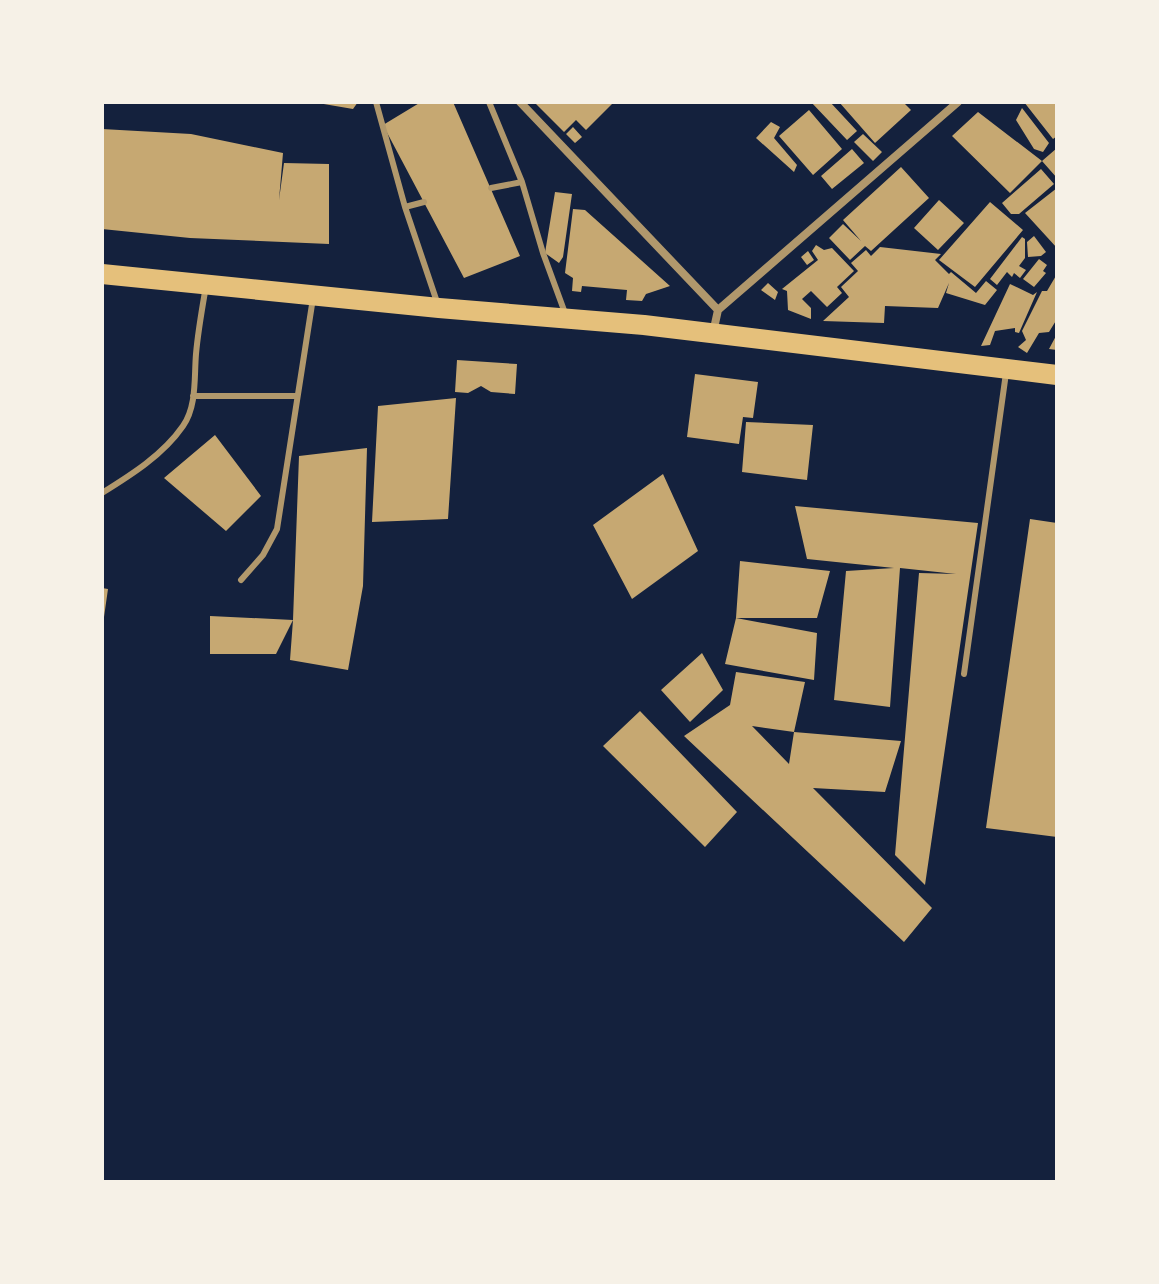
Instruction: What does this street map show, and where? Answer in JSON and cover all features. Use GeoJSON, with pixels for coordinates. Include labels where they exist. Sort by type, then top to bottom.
{"type":"FeatureCollection","features":[{"type":"Feature","properties":{"kind":"main road"},"geometry":{"type":"LineString","coordinates":[[102,274],[644,325],[1057,375]]}},
{"type":"Feature","properties":{"kind":"street"},"geometry":{"type":"LineString","coordinates":[[520,102],[718,310]]}},
{"type":"Feature","properties":{"kind":"street"},"geometry":{"type":"LineString","coordinates":[[713,333],[718,310],[958,102]]}},
{"type":"Feature","properties":{"kind":"lane"},"geometry":{"type":"LineString","coordinates":[[376,102],[405,207],[439,308]]}},
{"type":"Feature","properties":{"kind":"lane"},"geometry":{"type":"LineString","coordinates":[[489,102],[522,182],[543,253],[568,320]]}},
{"type":"Feature","properties":{"kind":"lane"},"geometry":{"type":"LineString","coordinates":[[491,188],[522,182]]}},
{"type":"Feature","properties":{"kind":"lane"},"geometry":{"type":"LineString","coordinates":[[405,207],[424,202]]}},
{"type":"Feature","properties":{"kind":"lane"},"geometry":{"type":"LineString","coordinates":[[102,493],[133,474],[161,451],[184,425],[193,396],[206,284]]}},
{"type":"Feature","properties":{"kind":"lane"},"geometry":{"type":"LineString","coordinates":[[241,580],[263,555],[277,529],[313,295]]}},
{"type":"Feature","properties":{"kind":"lane"},"geometry":{"type":"LineString","coordinates":[[964,674],[1007,368]]}},
{"type":"Feature","properties":{"kind":"lane"},"geometry":{"type":"LineString","coordinates":[[193,396],[296,396]]}},
{"type":"Feature","properties":{"kind":"building"},"geometry":{"type":"Polygon","coordinates":[[[312,102],[358,102],[353,109],[312,102]]]}},
{"type":"Feature","properties":{"kind":"building"},"geometry":{"type":"Polygon","coordinates":[[[421,102],[453,102],[520,256],[464,278],[383,125],[421,102]]]}},
{"type":"Feature","properties":{"kind":"building"},"geometry":{"type":"Polygon","coordinates":[[[534,102],[614,102],[586,130],[576,120],[564,132],[534,102]]]}},
{"type":"Feature","properties":{"kind":"building"},"geometry":{"type":"Polygon","coordinates":[[[811,102],[830,102],[857,131],[847,140],[811,102]]]}},
{"type":"Feature","properties":{"kind":"building"},"geometry":{"type":"Polygon","coordinates":[[[839,102],[903,102],[911,110],[875,143],[839,102]]]}},
{"type":"Feature","properties":{"kind":"building"},"geometry":{"type":"Polygon","coordinates":[[[1024,102],[1057,102],[1057,136],[1053,139],[1024,102]]]}},
{"type":"Feature","properties":{"kind":"building"},"geometry":{"type":"Polygon","coordinates":[[[1022,108],[1049,143],[1043,152],[1034,149],[1016,120],[1022,108]]]}},
{"type":"Feature","properties":{"kind":"building"},"geometry":{"type":"Polygon","coordinates":[[[809,110],[842,149],[813,175],[779,136],[809,110]]]}},
{"type":"Feature","properties":{"kind":"building"},"geometry":{"type":"Polygon","coordinates":[[[978,112],[1042,161],[1010,193],[952,136],[978,112]]]}},
{"type":"Feature","properties":{"kind":"building"},"geometry":{"type":"Polygon","coordinates":[[[771,122],[780,127],[774,138],[797,165],[794,172],[756,138],[771,122]]]}},
{"type":"Feature","properties":{"kind":"building"},"geometry":{"type":"Polygon","coordinates":[[[573,127],[582,137],[575,143],[566,134],[573,127]]]}},
{"type":"Feature","properties":{"kind":"building"},"geometry":{"type":"Polygon","coordinates":[[[102,129],[191,134],[283,153],[279,200],[284,163],[329,164],[329,244],[190,238],[102,229],[102,129]]]}},
{"type":"Feature","properties":{"kind":"building"},"geometry":{"type":"Polygon","coordinates":[[[863,134],[882,152],[873,161],[854,142],[863,134]]]}},
{"type":"Feature","properties":{"kind":"building"},"geometry":{"type":"Polygon","coordinates":[[[1057,148],[1057,178],[1042,161],[1057,148]]]}},
{"type":"Feature","properties":{"kind":"building"},"geometry":{"type":"Polygon","coordinates":[[[852,149],[864,163],[832,189],[821,176],[852,149]]]}},
{"type":"Feature","properties":{"kind":"building"},"geometry":{"type":"Polygon","coordinates":[[[901,167],[929,198],[871,251],[865,246],[850,260],[829,238],[843,224],[861,241],[843,220],[901,167]]]}},
{"type":"Feature","properties":{"kind":"building"},"geometry":{"type":"Polygon","coordinates":[[[1041,169],[1054,184],[1019,214],[1011,214],[1002,203],[1041,169]]]}},
{"type":"Feature","properties":{"kind":"building"},"geometry":{"type":"Polygon","coordinates":[[[1057,188],[1057,248],[1025,213],[1057,188]]]}},
{"type":"Feature","properties":{"kind":"building"},"geometry":{"type":"Polygon","coordinates":[[[555,192],[572,194],[563,257],[559,263],[545,253],[555,192]]]}},
{"type":"Feature","properties":{"kind":"building"},"geometry":{"type":"Polygon","coordinates":[[[939,200],[964,223],[938,250],[914,228],[939,200]]]}},
{"type":"Feature","properties":{"kind":"building"},"geometry":{"type":"Polygon","coordinates":[[[990,202],[1023,230],[975,287],[939,260],[990,202]]]}},
{"type":"Feature","properties":{"kind":"building"},"geometry":{"type":"Polygon","coordinates":[[[573,209],[585,210],[670,286],[646,294],[642,301],[626,300],[627,290],[582,286],[581,292],[572,291],[573,278],[565,273],[573,209]]]}},
{"type":"Feature","properties":{"kind":"building"},"geometry":{"type":"Polygon","coordinates":[[[1034,236],[1046,252],[1041,256],[1028,257],[1027,242],[1034,236]]]}},
{"type":"Feature","properties":{"kind":"building"},"geometry":{"type":"Polygon","coordinates":[[[1022,237],[1025,239],[1025,258],[1019,266],[1026,270],[1020,278],[1014,273],[1012,277],[1007,272],[997,285],[990,279],[1022,237]]]}},
{"type":"Feature","properties":{"kind":"building"},"geometry":{"type":"Polygon","coordinates":[[[816,245],[824,250],[832,248],[854,271],[837,287],[842,293],[827,307],[811,291],[802,299],[811,308],[811,319],[788,310],[787,291],[782,289],[818,260],[812,251],[816,245]]]}},
{"type":"Feature","properties":{"kind":"building"},"geometry":{"type":"Polygon","coordinates":[[[880,247],[941,254],[935,260],[976,293],[986,281],[997,290],[985,305],[946,293],[949,283],[938,308],[885,306],[884,323],[823,321],[849,297],[841,287],[858,271],[851,263],[866,250],[871,256],[880,247]]]}},
{"type":"Feature","properties":{"kind":"building"},"geometry":{"type":"Polygon","coordinates":[[[808,251],[814,260],[807,265],[801,257],[808,251]]]}},
{"type":"Feature","properties":{"kind":"building"},"geometry":{"type":"Polygon","coordinates":[[[1039,259],[1047,265],[1043,271],[1046,273],[1034,287],[1023,279],[1039,259]]]}},
{"type":"Feature","properties":{"kind":"building"},"geometry":{"type":"Polygon","coordinates":[[[1057,274],[1057,319],[1049,332],[1039,333],[1027,353],[1018,347],[1026,340],[1022,331],[1042,291],[1047,291],[1057,274]]]}},
{"type":"Feature","properties":{"kind":"building"},"geometry":{"type":"Polygon","coordinates":[[[768,283],[778,292],[775,300],[761,290],[768,283]]]}},
{"type":"Feature","properties":{"kind":"building"},"geometry":{"type":"Polygon","coordinates":[[[1010,284],[1033,295],[1037,292],[1019,333],[1015,332],[1015,328],[995,331],[990,345],[981,346],[1010,284]]]}},
{"type":"Feature","properties":{"kind":"building"},"geometry":{"type":"Polygon","coordinates":[[[1057,334],[1057,350],[1049,349],[1057,334]]]}},
{"type":"Feature","properties":{"kind":"building"},"geometry":{"type":"Polygon","coordinates":[[[457,360],[517,364],[515,394],[491,392],[481,386],[468,393],[455,392],[457,360]]]}},
{"type":"Feature","properties":{"kind":"building"},"geometry":{"type":"Polygon","coordinates":[[[695,374],[758,382],[753,418],[743,417],[739,444],[687,437],[695,374]]]}},
{"type":"Feature","properties":{"kind":"building"},"geometry":{"type":"Polygon","coordinates":[[[456,398],[448,519],[372,522],[378,406],[456,398]]]}},
{"type":"Feature","properties":{"kind":"building"},"geometry":{"type":"Polygon","coordinates":[[[746,422],[813,425],[807,480],[742,472],[746,422]]]}},
{"type":"Feature","properties":{"kind":"building"},"geometry":{"type":"Polygon","coordinates":[[[215,435],[261,496],[226,531],[164,478],[215,435]]]}},
{"type":"Feature","properties":{"kind":"building"},"geometry":{"type":"Polygon","coordinates":[[[367,448],[363,586],[348,670],[290,660],[299,456],[367,448]]]}},
{"type":"Feature","properties":{"kind":"building"},"geometry":{"type":"Polygon","coordinates":[[[663,474],[698,551],[632,599],[593,525],[663,474]]]}},
{"type":"Feature","properties":{"kind":"building"},"geometry":{"type":"Polygon","coordinates":[[[795,506],[978,523],[925,885],[895,855],[919,573],[956,574],[900,568],[890,707],[834,700],[846,571],[894,568],[807,559],[795,506]]]}},
{"type":"Feature","properties":{"kind":"building"},"geometry":{"type":"Polygon","coordinates":[[[1030,519],[1057,523],[1057,837],[986,828],[1030,519]]]}},
{"type":"Feature","properties":{"kind":"building"},"geometry":{"type":"Polygon","coordinates":[[[740,561],[830,571],[817,618],[736,618],[740,561]]]}},
{"type":"Feature","properties":{"kind":"building"},"geometry":{"type":"Polygon","coordinates":[[[102,588],[108,589],[104,617],[102,616],[102,588]]]}},
{"type":"Feature","properties":{"kind":"building"},"geometry":{"type":"Polygon","coordinates":[[[210,616],[293,620],[276,654],[210,654],[210,616]]]}},
{"type":"Feature","properties":{"kind":"building"},"geometry":{"type":"Polygon","coordinates":[[[736,618],[817,633],[814,680],[725,664],[736,618]]]}},
{"type":"Feature","properties":{"kind":"building"},"geometry":{"type":"Polygon","coordinates":[[[702,653],[723,690],[690,722],[661,690],[702,653]]]}},
{"type":"Feature","properties":{"kind":"building"},"geometry":{"type":"Polygon","coordinates":[[[736,672],[805,682],[794,732],[901,741],[885,792],[813,788],[932,908],[904,942],[684,736],[730,705],[736,672]],[[752,726],[789,764],[794,732],[752,726]]]}},
{"type":"Feature","properties":{"kind":"building"},"geometry":{"type":"Polygon","coordinates":[[[640,711],[737,812],[705,847],[603,746],[640,711]]]}}]}
